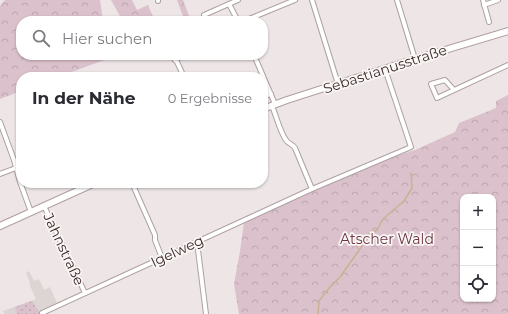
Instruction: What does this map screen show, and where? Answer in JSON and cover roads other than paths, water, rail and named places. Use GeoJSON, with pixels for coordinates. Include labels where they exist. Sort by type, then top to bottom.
{"type":"FeatureCollection","features":[{"type":"Feature","properties":{"kind":"main road","name":"Sebastianusstraße"},"geometry":{"type":"LineString","coordinates":[[268,107],[415,59],[508,31]]}},
{"type":"Feature","properties":{"kind":"main road"},"geometry":{"type":"LineString","coordinates":[[0,226],[84,188]]}},
{"type":"Feature","properties":{"kind":"street"},"geometry":{"type":"LineString","coordinates":[[204,15],[238,0]]}},
{"type":"Feature","properties":{"kind":"street"},"geometry":{"type":"LineString","coordinates":[[256,16],[295,0]]}},
{"type":"Feature","properties":{"kind":"street"},"geometry":{"type":"LineString","coordinates":[[312,0],[338,84]]}},
{"type":"Feature","properties":{"kind":"street"},"geometry":{"type":"LineString","coordinates":[[397,0],[415,59]]}},
{"type":"Feature","properties":{"kind":"street"},"geometry":{"type":"LineString","coordinates":[[489,22],[483,2],[498,0]]}},
{"type":"Feature","properties":{"kind":"street"},"geometry":{"type":"LineString","coordinates":[[229,4],[235,16]]}},
{"type":"Feature","properties":{"kind":"street"},"geometry":{"type":"LineString","coordinates":[[174,60],[177,62],[182,72]]}},
{"type":"Feature","properties":{"kind":"street"},"geometry":{"type":"LineString","coordinates":[[256,60],[261,72]]}},
{"type":"Feature","properties":{"kind":"street"},"geometry":{"type":"LineString","coordinates":[[454,90],[445,80],[431,84],[437,98],[508,65]]}},
{"type":"Feature","properties":{"kind":"street","name":"Igelweg"},"geometry":{"type":"LineString","coordinates":[[42,313],[312,189],[411,147],[386,69]]}},
{"type":"Feature","properties":{"kind":"street"},"geometry":{"type":"LineString","coordinates":[[268,87],[285,139],[289,144],[294,146],[312,189]]}},
{"type":"Feature","properties":{"kind":"street"},"geometry":{"type":"LineString","coordinates":[[0,122],[16,168],[0,174]]}},
{"type":"Feature","properties":{"kind":"street"},"geometry":{"type":"LineString","coordinates":[[22,188],[31,212]]}},
{"type":"Feature","properties":{"kind":"street"},"geometry":{"type":"LineString","coordinates":[[134,188],[154,231],[155,240],[162,258]]}},
{"type":"Feature","properties":{"kind":"street","name":"Jahnstraße"},"geometry":{"type":"LineString","coordinates":[[44,206],[85,293]]}},
{"type":"Feature","properties":{"kind":"street"},"geometry":{"type":"LineString","coordinates":[[197,242],[206,314]]}},
{"type":"Feature","properties":{"kind":"waterway"},"geometry":{"type":"LineString","coordinates":[[318,314],[319,301],[340,277],[362,246],[367,235],[377,230],[383,219],[404,201],[412,188],[411,173]]}},
{"type":"Feature","properties":{"kind":"park label","name":"Atscher Wald"},"geometry":{"type":"Point","coordinates":[387,239]}}]}
